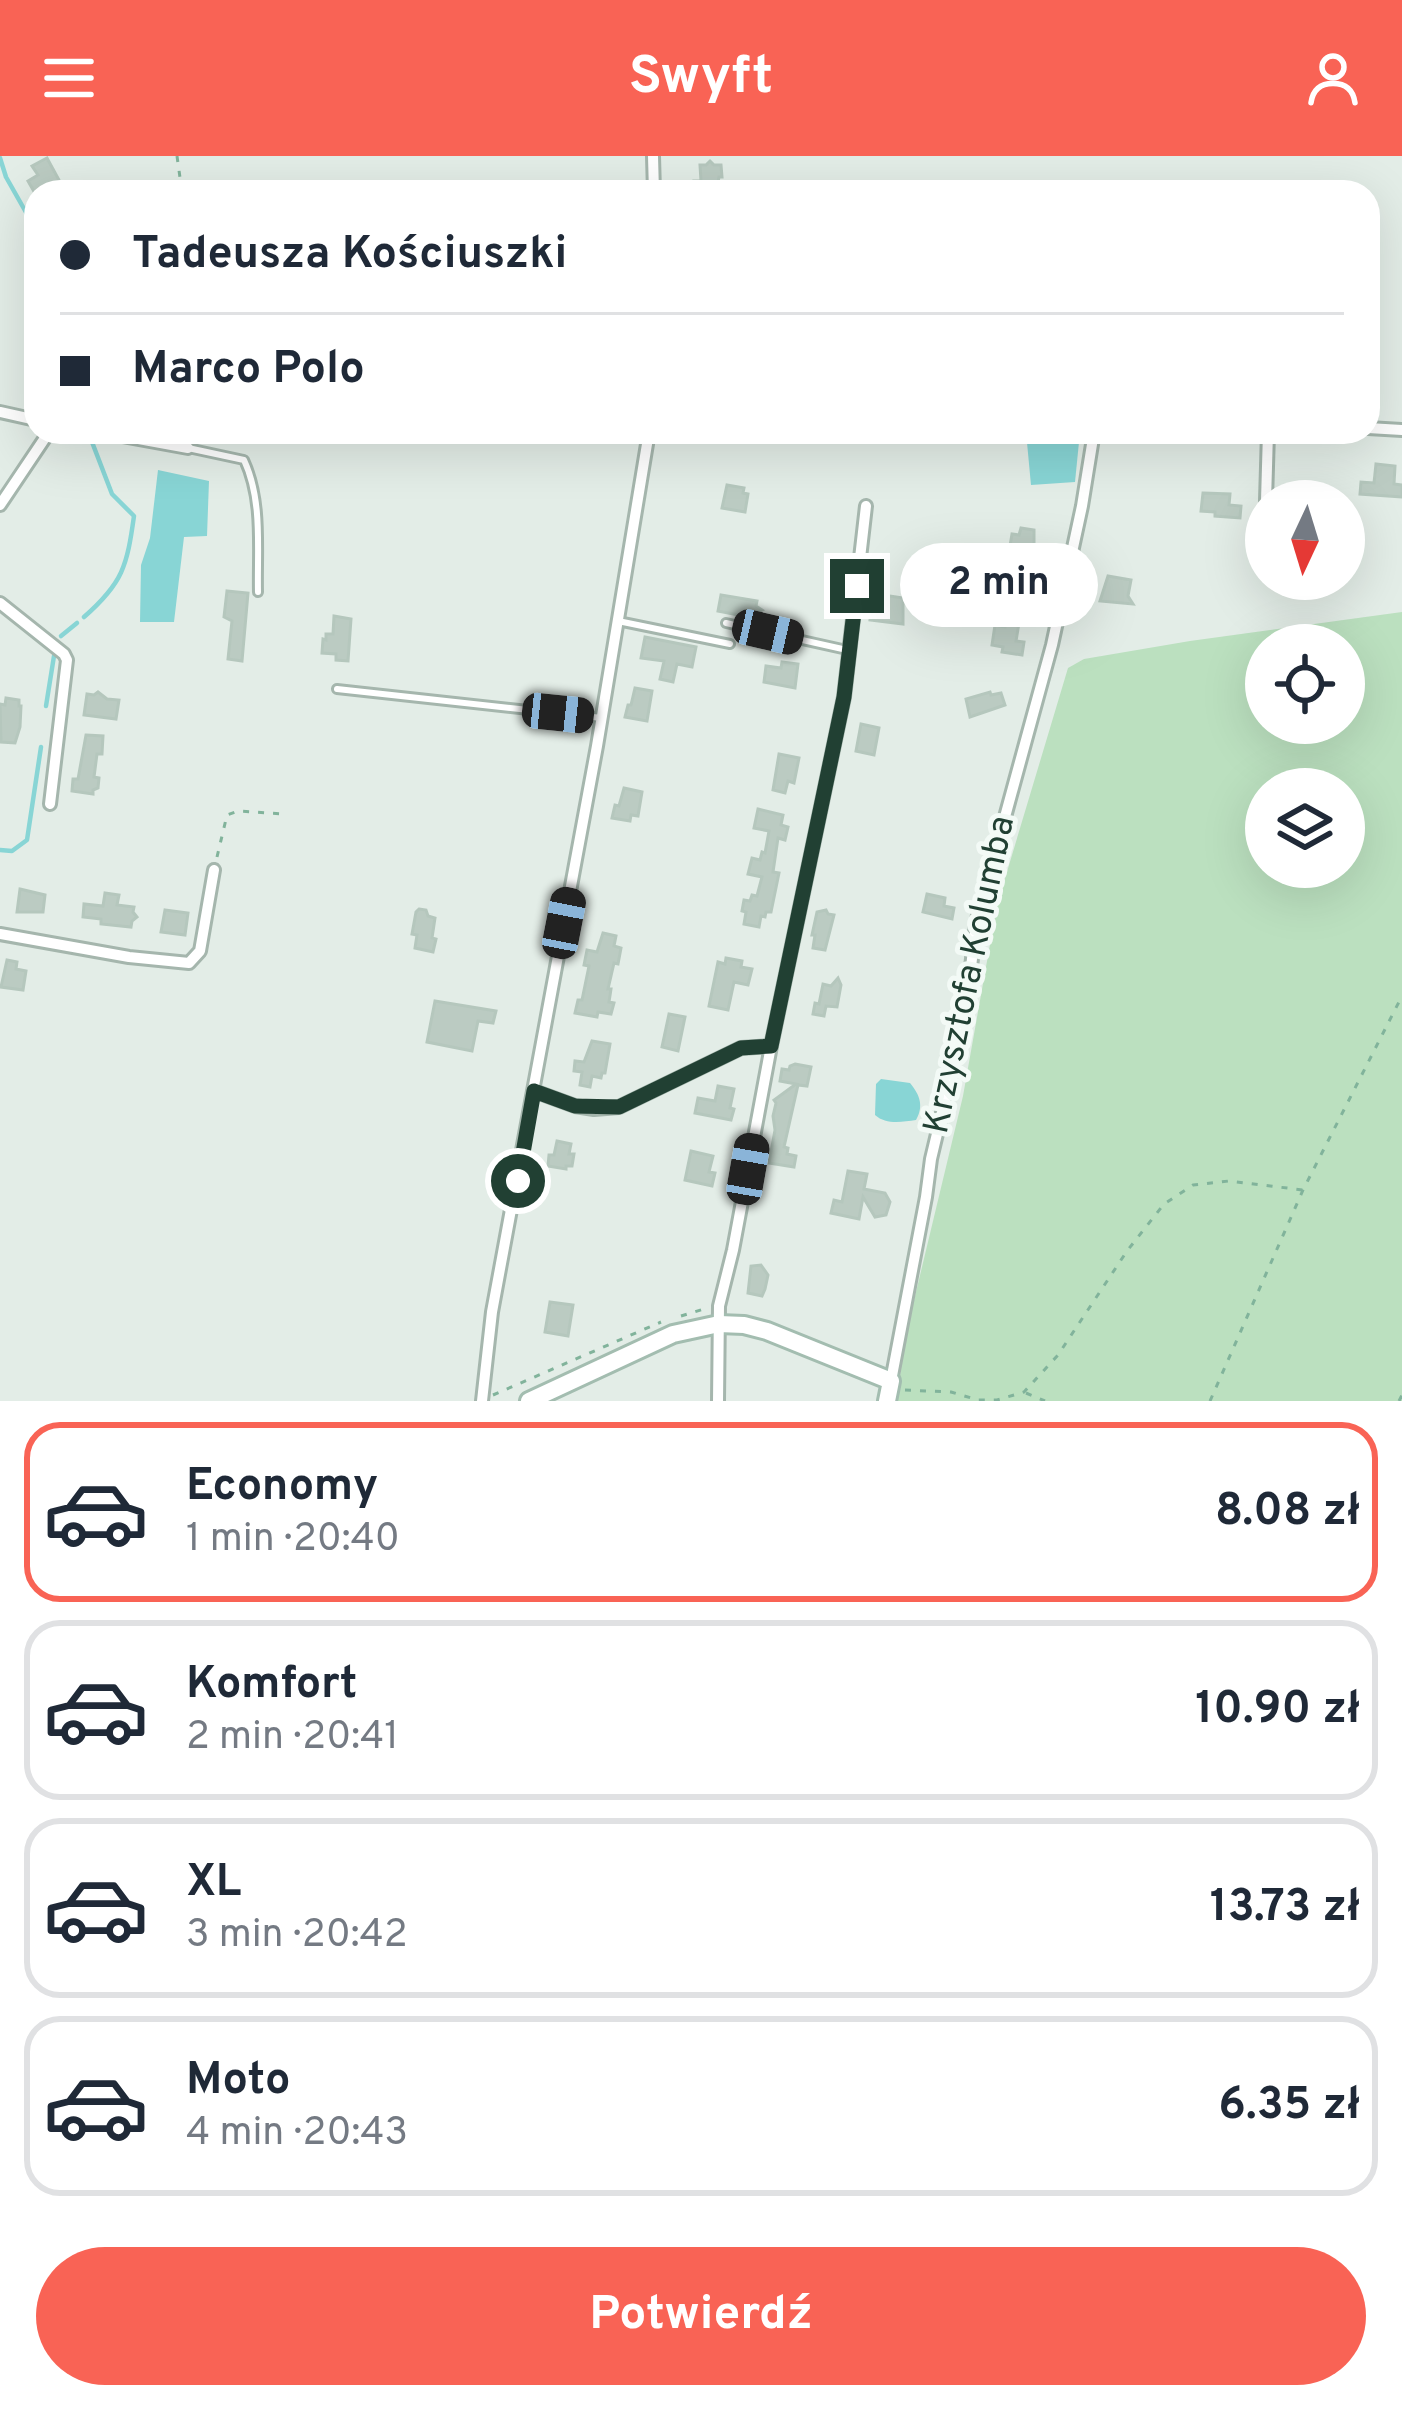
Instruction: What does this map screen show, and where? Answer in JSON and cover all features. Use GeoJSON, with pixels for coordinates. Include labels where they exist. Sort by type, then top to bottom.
{"type":"FeatureCollection","features":[{"type":"Feature","properties":{"kind":"street"},"geometry":{"type":"LineString","coordinates":[[0,505],[41,444]]}},
{"type":"Feature","properties":{"kind":"street"},"geometry":{"type":"LineString","coordinates":[[166,444],[188,448]]}},
{"type":"Feature","properties":{"kind":"street"},"geometry":{"type":"LineString","coordinates":[[482,1401],[492,1312],[602,718],[647,444]]}},
{"type":"Feature","properties":{"kind":"street","name":"Krzysztofa Kolumba"},"geometry":{"type":"LineString","coordinates":[[891,1381],[931,1159],[966,1012],[976,923],[1052,645],[1092,444]]}},
{"type":"Feature","properties":{"kind":"street"},"geometry":{"type":"LineString","coordinates":[[1267,480],[1268,444]]}},
{"type":"Feature","properties":{"kind":"street"},"geometry":{"type":"LineString","coordinates":[[718,1401],[719,1306],[844,697],[866,506]]}},
{"type":"Feature","properties":{"kind":"street"},"geometry":{"type":"LineString","coordinates":[[0,603],[67,661],[50,804]]}},
{"type":"Feature","properties":{"kind":"street"},"geometry":{"type":"LineString","coordinates":[[0,934],[189,963],[200,951],[214,870]]}},
{"type":"Feature","properties":{"kind":"street"},"geometry":{"type":"LineString","coordinates":[[534,1091],[575,1106],[619,1107],[741,1048],[771,1046]]}},
{"type":"Feature","properties":{"kind":"street"},"geometry":{"type":"LineString","coordinates":[[538,1399],[673,1334],[719,1324],[767,1331],[891,1381],[886,1401]]}},
{"type":"Feature","properties":{"kind":"lane"},"geometry":{"type":"LineString","coordinates":[[188,448],[244,460],[254,480],[258,592]]}},
{"type":"Feature","properties":{"kind":"lane"},"geometry":{"type":"LineString","coordinates":[[618,621],[730,644]]}},
{"type":"Feature","properties":{"kind":"lane"},"geometry":{"type":"LineString","coordinates":[[726,623],[851,651]]}},
{"type":"Feature","properties":{"kind":"lane"},"geometry":{"type":"LineString","coordinates":[[337,689],[602,718]]}},
{"type":"Feature","properties":{"kind":"path"},"geometry":{"type":"LineString","coordinates":[[214,870],[227,815],[283,814]]}},
{"type":"Feature","properties":{"kind":"path"},"geometry":{"type":"LineString","coordinates":[[1210,1401],[1303,1190],[1402,996]]}},
{"type":"Feature","properties":{"kind":"path"},"geometry":{"type":"LineString","coordinates":[[891,1381],[899,1390],[951,1392],[977,1400],[1024,1392],[1058,1355],[1164,1204],[1193,1185],[1229,1181],[1303,1190]]}},
{"type":"Feature","properties":{"kind":"path"},"geometry":{"type":"LineString","coordinates":[[1024,1392],[1045,1401]]}},
{"type":"Feature","properties":{"kind":"green space"},"geometry":{"type":"Polygon","coordinates":[[[1402,612],[1402,1401],[897,1401],[904,1342],[963,1096],[997,905],[1068,668],[1084,659],[1245,633],[1245,744],[1365,744],[1365,624],[1314,624],[1402,612]]]}},
{"type":"Feature","properties":{"kind":"water"},"geometry":{"type":"Polygon","coordinates":[[[1027,444],[1079,444],[1075,482],[1031,485],[1027,444]]]}},
{"type":"Feature","properties":{"kind":"water"},"geometry":{"type":"Polygon","coordinates":[[[158,470],[209,481],[207,536],[184,537],[174,622],[140,622],[141,565],[150,538],[158,470]]]}},
{"type":"Feature","properties":{"kind":"water"},"geometry":{"type":"Polygon","coordinates":[[[881,1079],[910,1083],[920,1101],[916,1120],[889,1122],[875,1115],[876,1084],[881,1079]]]}},
{"type":"Feature","properties":{"kind":"building"},"geometry":{"type":"Polygon","coordinates":[[[47,158],[59,180],[30,180],[38,175],[32,166],[47,158]]]}},
{"type":"Feature","properties":{"kind":"building"},"geometry":{"type":"Polygon","coordinates":[[[710,161],[721,165],[722,177],[701,180],[700,165],[710,161]]]}},
{"type":"Feature","properties":{"kind":"building"},"geometry":{"type":"Polygon","coordinates":[[[1376,464],[1395,466],[1394,484],[1402,485],[1402,497],[1365,494],[1365,482],[1374,483],[1376,464]]]}},
{"type":"Feature","properties":{"kind":"building"},"geometry":{"type":"Polygon","coordinates":[[[727,485],[744,488],[743,493],[748,494],[745,512],[722,508],[727,485]]]}},
{"type":"Feature","properties":{"kind":"building"},"geometry":{"type":"Polygon","coordinates":[[[1203,493],[1230,494],[1229,505],[1241,506],[1240,518],[1201,511],[1203,493]]]}},
{"type":"Feature","properties":{"kind":"building"},"geometry":{"type":"Polygon","coordinates":[[[1021,528],[1034,530],[1030,556],[1013,554],[1014,546],[1010,546],[1012,534],[1019,535],[1021,528]]]}},
{"type":"Feature","properties":{"kind":"building"},"geometry":{"type":"Polygon","coordinates":[[[1108,576],[1131,580],[1128,596],[1133,604],[1100,601],[1108,576]]]}},
{"type":"Feature","properties":{"kind":"building"},"geometry":{"type":"Polygon","coordinates":[[[1012,582],[1030,585],[1016,641],[1024,642],[1022,655],[992,645],[995,625],[1005,627],[1012,582]]]}},
{"type":"Feature","properties":{"kind":"building"},"geometry":{"type":"Polygon","coordinates":[[[227,591],[248,593],[242,661],[228,659],[232,621],[224,617],[227,591]]]}},
{"type":"Feature","properties":{"kind":"building"},"geometry":{"type":"Polygon","coordinates":[[[721,595],[757,601],[762,610],[754,618],[718,611],[721,595]]]}},
{"type":"Feature","properties":{"kind":"building"},"geometry":{"type":"Polygon","coordinates":[[[883,595],[903,598],[903,624],[870,620],[872,607],[881,608],[883,595]]]}},
{"type":"Feature","properties":{"kind":"building"},"geometry":{"type":"Polygon","coordinates":[[[334,616],[351,619],[348,661],[322,653],[323,639],[333,634],[334,616]]]}},
{"type":"Feature","properties":{"kind":"building"},"geometry":{"type":"Polygon","coordinates":[[[645,637],[696,647],[692,667],[677,664],[673,682],[660,679],[664,661],[641,658],[645,637]]]}},
{"type":"Feature","properties":{"kind":"building"},"geometry":{"type":"Polygon","coordinates":[[[782,662],[798,664],[795,688],[764,682],[766,666],[781,668],[782,662]]]}},
{"type":"Feature","properties":{"kind":"building"},"geometry":{"type":"Polygon","coordinates":[[[635,688],[652,691],[647,721],[625,717],[635,688]]]}},
{"type":"Feature","properties":{"kind":"building"},"geometry":{"type":"Polygon","coordinates":[[[98,692],[119,700],[116,719],[84,715],[87,694],[98,692]]]}},
{"type":"Feature","properties":{"kind":"building"},"geometry":{"type":"Polygon","coordinates":[[[1001,693],[1005,705],[970,717],[966,699],[1001,693]]]}},
{"type":"Feature","properties":{"kind":"building"},"geometry":{"type":"Polygon","coordinates":[[[6,698],[19,700],[21,706],[15,743],[1,742],[0,704],[5,705],[6,698]]]}},
{"type":"Feature","properties":{"kind":"building"},"geometry":{"type":"Polygon","coordinates":[[[861,724],[879,728],[874,755],[856,751],[861,724]]]}},
{"type":"Feature","properties":{"kind":"building"},"geometry":{"type":"Polygon","coordinates":[[[86,735],[103,736],[94,777],[99,778],[98,788],[93,794],[72,791],[86,735]]]}},
{"type":"Feature","properties":{"kind":"building"},"geometry":{"type":"Polygon","coordinates":[[[779,754],[799,758],[794,783],[788,781],[785,793],[773,790],[779,754]]]}},
{"type":"Feature","properties":{"kind":"building"},"geometry":{"type":"Polygon","coordinates":[[[624,788],[642,792],[638,816],[631,815],[630,821],[612,818],[624,788]]]}},
{"type":"Feature","properties":{"kind":"building"},"geometry":{"type":"Polygon","coordinates":[[[758,809],[783,815],[781,825],[788,827],[785,840],[778,838],[773,872],[779,873],[771,912],[761,916],[759,927],[744,924],[746,912],[742,911],[744,900],[757,896],[762,877],[748,874],[752,858],[760,860],[765,853],[769,831],[754,828],[758,809]]]}},
{"type":"Feature","properties":{"kind":"building"},"geometry":{"type":"Polygon","coordinates":[[[20,889],[45,895],[43,912],[17,912],[20,889]]]}},
{"type":"Feature","properties":{"kind":"building"},"geometry":{"type":"Polygon","coordinates":[[[105,893],[119,895],[117,905],[134,907],[137,917],[131,927],[83,917],[84,904],[103,906],[105,893]]]}},
{"type":"Feature","properties":{"kind":"building"},"geometry":{"type":"Polygon","coordinates":[[[927,894],[945,898],[944,906],[954,908],[952,919],[923,912],[927,894]]]}},
{"type":"Feature","properties":{"kind":"building"},"geometry":{"type":"Polygon","coordinates":[[[419,909],[435,918],[433,952],[415,948],[417,935],[412,934],[419,909]]]}},
{"type":"Feature","properties":{"kind":"building"},"geometry":{"type":"Polygon","coordinates":[[[165,910],[188,913],[185,935],[161,932],[165,910]]]}},
{"type":"Feature","properties":{"kind":"building"},"geometry":{"type":"Polygon","coordinates":[[[817,912],[834,915],[825,950],[813,948],[817,912]]]}},
{"type":"Feature","properties":{"kind":"building"},"geometry":{"type":"Polygon","coordinates":[[[603,933],[616,936],[614,946],[621,948],[608,989],[609,1002],[614,1003],[611,1014],[575,1013],[589,966],[584,965],[587,950],[597,952],[603,933]]]}},
{"type":"Feature","properties":{"kind":"building"},"geometry":{"type":"Polygon","coordinates":[[[726,958],[752,969],[748,985],[734,982],[728,1010],[709,1006],[718,962],[725,964],[726,958]]]}},
{"type":"Feature","properties":{"kind":"building"},"geometry":{"type":"Polygon","coordinates":[[[7,960],[26,971],[23,990],[1,987],[7,960]]]}},
{"type":"Feature","properties":{"kind":"building"},"geometry":{"type":"Polygon","coordinates":[[[838,978],[837,1007],[826,1006],[824,1016],[813,1014],[823,984],[831,986],[838,978]]]}},
{"type":"Feature","properties":{"kind":"building"},"geometry":{"type":"Polygon","coordinates":[[[435,1001],[496,1011],[493,1023],[478,1021],[472,1051],[427,1042],[435,1001]]]}},
{"type":"Feature","properties":{"kind":"building"},"geometry":{"type":"Polygon","coordinates":[[[669,1014],[685,1017],[678,1051],[662,1047],[669,1014]]]}},
{"type":"Feature","properties":{"kind":"building"},"geometry":{"type":"Polygon","coordinates":[[[592,1041],[610,1044],[605,1073],[601,1078],[592,1076],[590,1087],[580,1085],[582,1072],[574,1071],[575,1061],[584,1062],[592,1041]]]}},
{"type":"Feature","properties":{"kind":"building"},"geometry":{"type":"Polygon","coordinates":[[[795,1064],[811,1067],[807,1086],[798,1085],[784,1147],[787,1154],[796,1156],[794,1167],[769,1163],[774,1100],[796,1084],[780,1081],[782,1069],[795,1064]]]}},
{"type":"Feature","properties":{"kind":"building"},"geometry":{"type":"Polygon","coordinates":[[[718,1086],[734,1089],[731,1120],[695,1113],[698,1098],[715,1101],[718,1086]]]}},
{"type":"Feature","properties":{"kind":"building"},"geometry":{"type":"Polygon","coordinates":[[[557,1141],[571,1144],[572,1166],[566,1169],[548,1166],[557,1141]]]}},
{"type":"Feature","properties":{"kind":"building"},"geometry":{"type":"Polygon","coordinates":[[[691,1151],[713,1156],[712,1186],[685,1180],[691,1151]]]}},
{"type":"Feature","properties":{"kind":"building"},"geometry":{"type":"Polygon","coordinates":[[[848,1171],[867,1174],[864,1189],[885,1193],[890,1202],[886,1215],[875,1217],[863,1197],[859,1219],[831,1213],[834,1200],[842,1202],[848,1171]]]}},
{"type":"Feature","properties":{"kind":"building"},"geometry":{"type":"Polygon","coordinates":[[[761,1265],[768,1275],[762,1296],[748,1293],[751,1266],[761,1265]]]}},
{"type":"Feature","properties":{"kind":"building"},"geometry":{"type":"Polygon","coordinates":[[[550,1302],[573,1305],[568,1336],[545,1332],[550,1302]]]}},
{"type":"Feature","properties":{"kind":"waterway"},"geometry":{"type":"LineString","coordinates":[[0,158],[24,209]]}},
{"type":"Feature","properties":{"kind":"waterway"},"geometry":{"type":"LineString","coordinates":[[84,617],[121,572],[134,516],[112,494],[93,444]]}},
{"type":"Feature","properties":{"kind":"waterway"},"geometry":{"type":"LineString","coordinates":[[61,636],[77,623]]}},
{"type":"Feature","properties":{"kind":"waterway"},"geometry":{"type":"LineString","coordinates":[[46,706],[54,656]]}},
{"type":"Feature","properties":{"kind":"waterway"},"geometry":{"type":"LineString","coordinates":[[0,850],[12,851],[27,840],[41,747]]}},
{"type":"Feature","properties":{"kind":"route"},"geometry":{"type":"LineString","coordinates":[[518,1181],[534,1091],[575,1106],[619,1107],[741,1048],[771,1046],[844,697],[857,586]]}}]}
